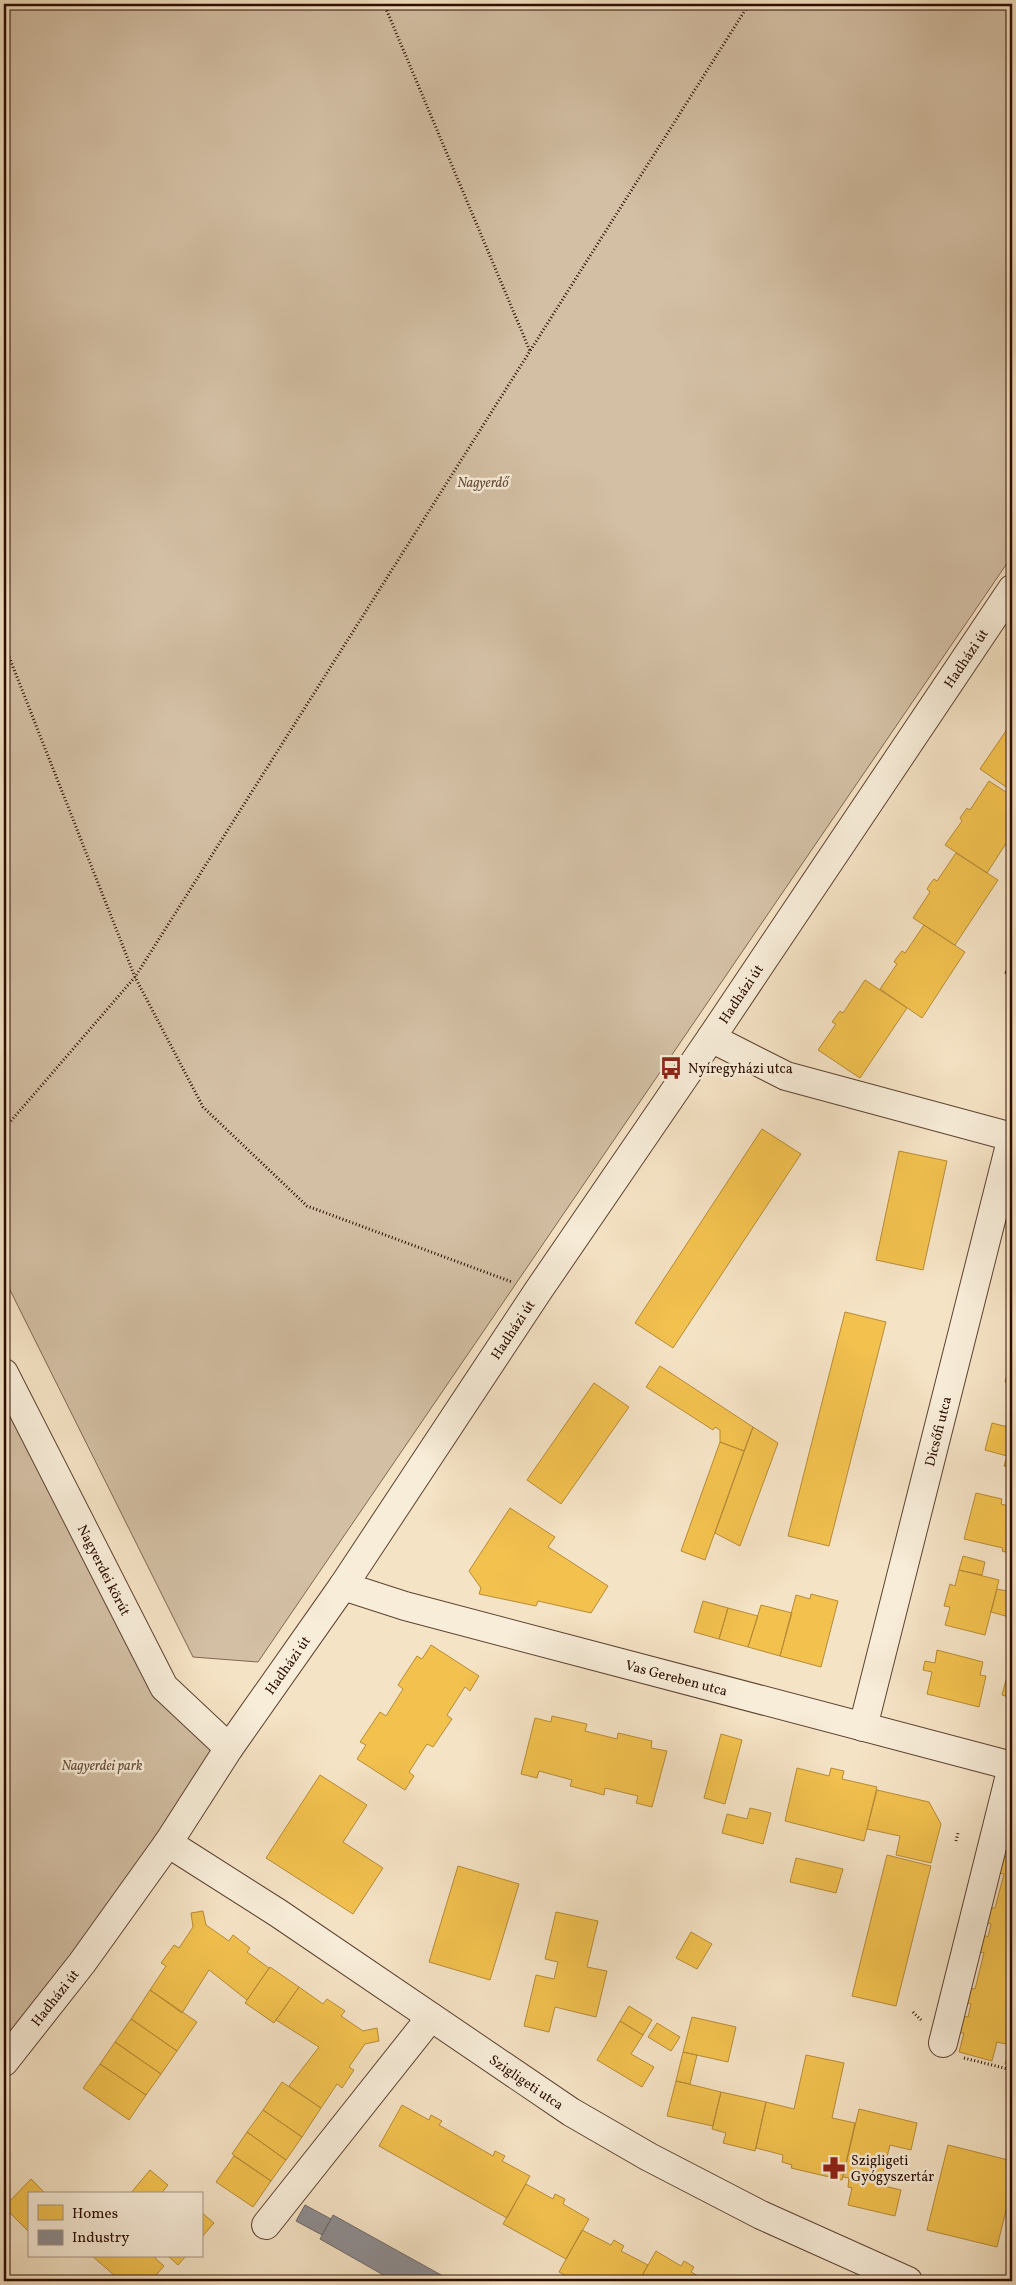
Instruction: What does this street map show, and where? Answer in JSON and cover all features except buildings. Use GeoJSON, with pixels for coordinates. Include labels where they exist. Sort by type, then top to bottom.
{"type":"FeatureCollection","features":[{"type":"Feature","properties":{"kind":"street","name":"Hadházi út"},"geometry":{"type":"LineString","coordinates":[[4,2062],[82,1963],[168,1843],[229,1748],[343,1586],[538,1291],[711,1038],[1012,589]]}},
{"type":"Feature","properties":{"kind":"street"},"geometry":{"type":"LineString","coordinates":[[711,1038],[786,1076],[1012,1137]]}},
{"type":"Feature","properties":{"kind":"street","name":"Dicsőfi utca"},"geometry":{"type":"LineString","coordinates":[[863,1727],[1012,1137]]}},
{"type":"Feature","properties":{"kind":"street","name":"Nagyerdei körút"},"geometry":{"type":"LineString","coordinates":[[4,1373],[164,1687],[229,1748]]}},
{"type":"Feature","properties":{"kind":"street","name":"Vas Gereben utca"},"geometry":{"type":"LineString","coordinates":[[343,1586],[404,1606],[1012,1766]]}},
{"type":"Feature","properties":{"kind":"street"},"geometry":{"type":"LineString","coordinates":[[943,2043],[1012,1766]]}},
{"type":"Feature","properties":{"kind":"street","name":"Szigligeti utca"},"geometry":{"type":"LineString","coordinates":[[168,1843],[278,1913],[571,2112],[649,2157],[761,2215],[908,2281]]}},
{"type":"Feature","properties":{"kind":"street"},"geometry":{"type":"LineString","coordinates":[[266,2225],[431,2017]]}},
{"type":"Feature","properties":{"kind":"path"},"geometry":{"type":"LineString","coordinates":[[384,4],[530,351]]}},
{"type":"Feature","properties":{"kind":"path"},"geometry":{"type":"LineString","coordinates":[[4,1129],[135,977],[748,4]]}},
{"type":"Feature","properties":{"kind":"path"},"geometry":{"type":"LineString","coordinates":[[4,644],[135,977],[203,1107],[307,1206],[538,1291]]}},
{"type":"Feature","properties":{"kind":"path"},"geometry":{"type":"LineString","coordinates":[[1005,972],[1012,975]]}},
{"type":"Feature","properties":{"kind":"path"},"geometry":{"type":"LineString","coordinates":[[956,1841],[958,1833]]}},
{"type":"Feature","properties":{"kind":"path"},"geometry":{"type":"LineString","coordinates":[[943,2043],[958,2057],[1012,2070]]}},
{"type":"Feature","properties":{"kind":"green space","name":"Nagyerdő"},"geometry":{"type":"Polygon","coordinates":[[[4,4],[1012,4],[1012,556],[258,1662],[193,1657],[4,1278],[4,4]]]}},
{"type":"Feature","properties":{"kind":"green space","name":"Nagyerdei park"},"geometry":{"type":"Polygon","coordinates":[[[4,1373],[164,1687],[229,1748],[4,2062],[4,1373]]]}},
{"type":"Feature","properties":{"kind":"place","name":"Nyíregyházi utca"},"geometry":{"type":"Point","coordinates":[671,1068]}},
{"type":"Feature","properties":{"kind":"place","name":"Szigligeti Gyógyszertár"},"geometry":{"type":"Point","coordinates":[834,2168]}}]}
